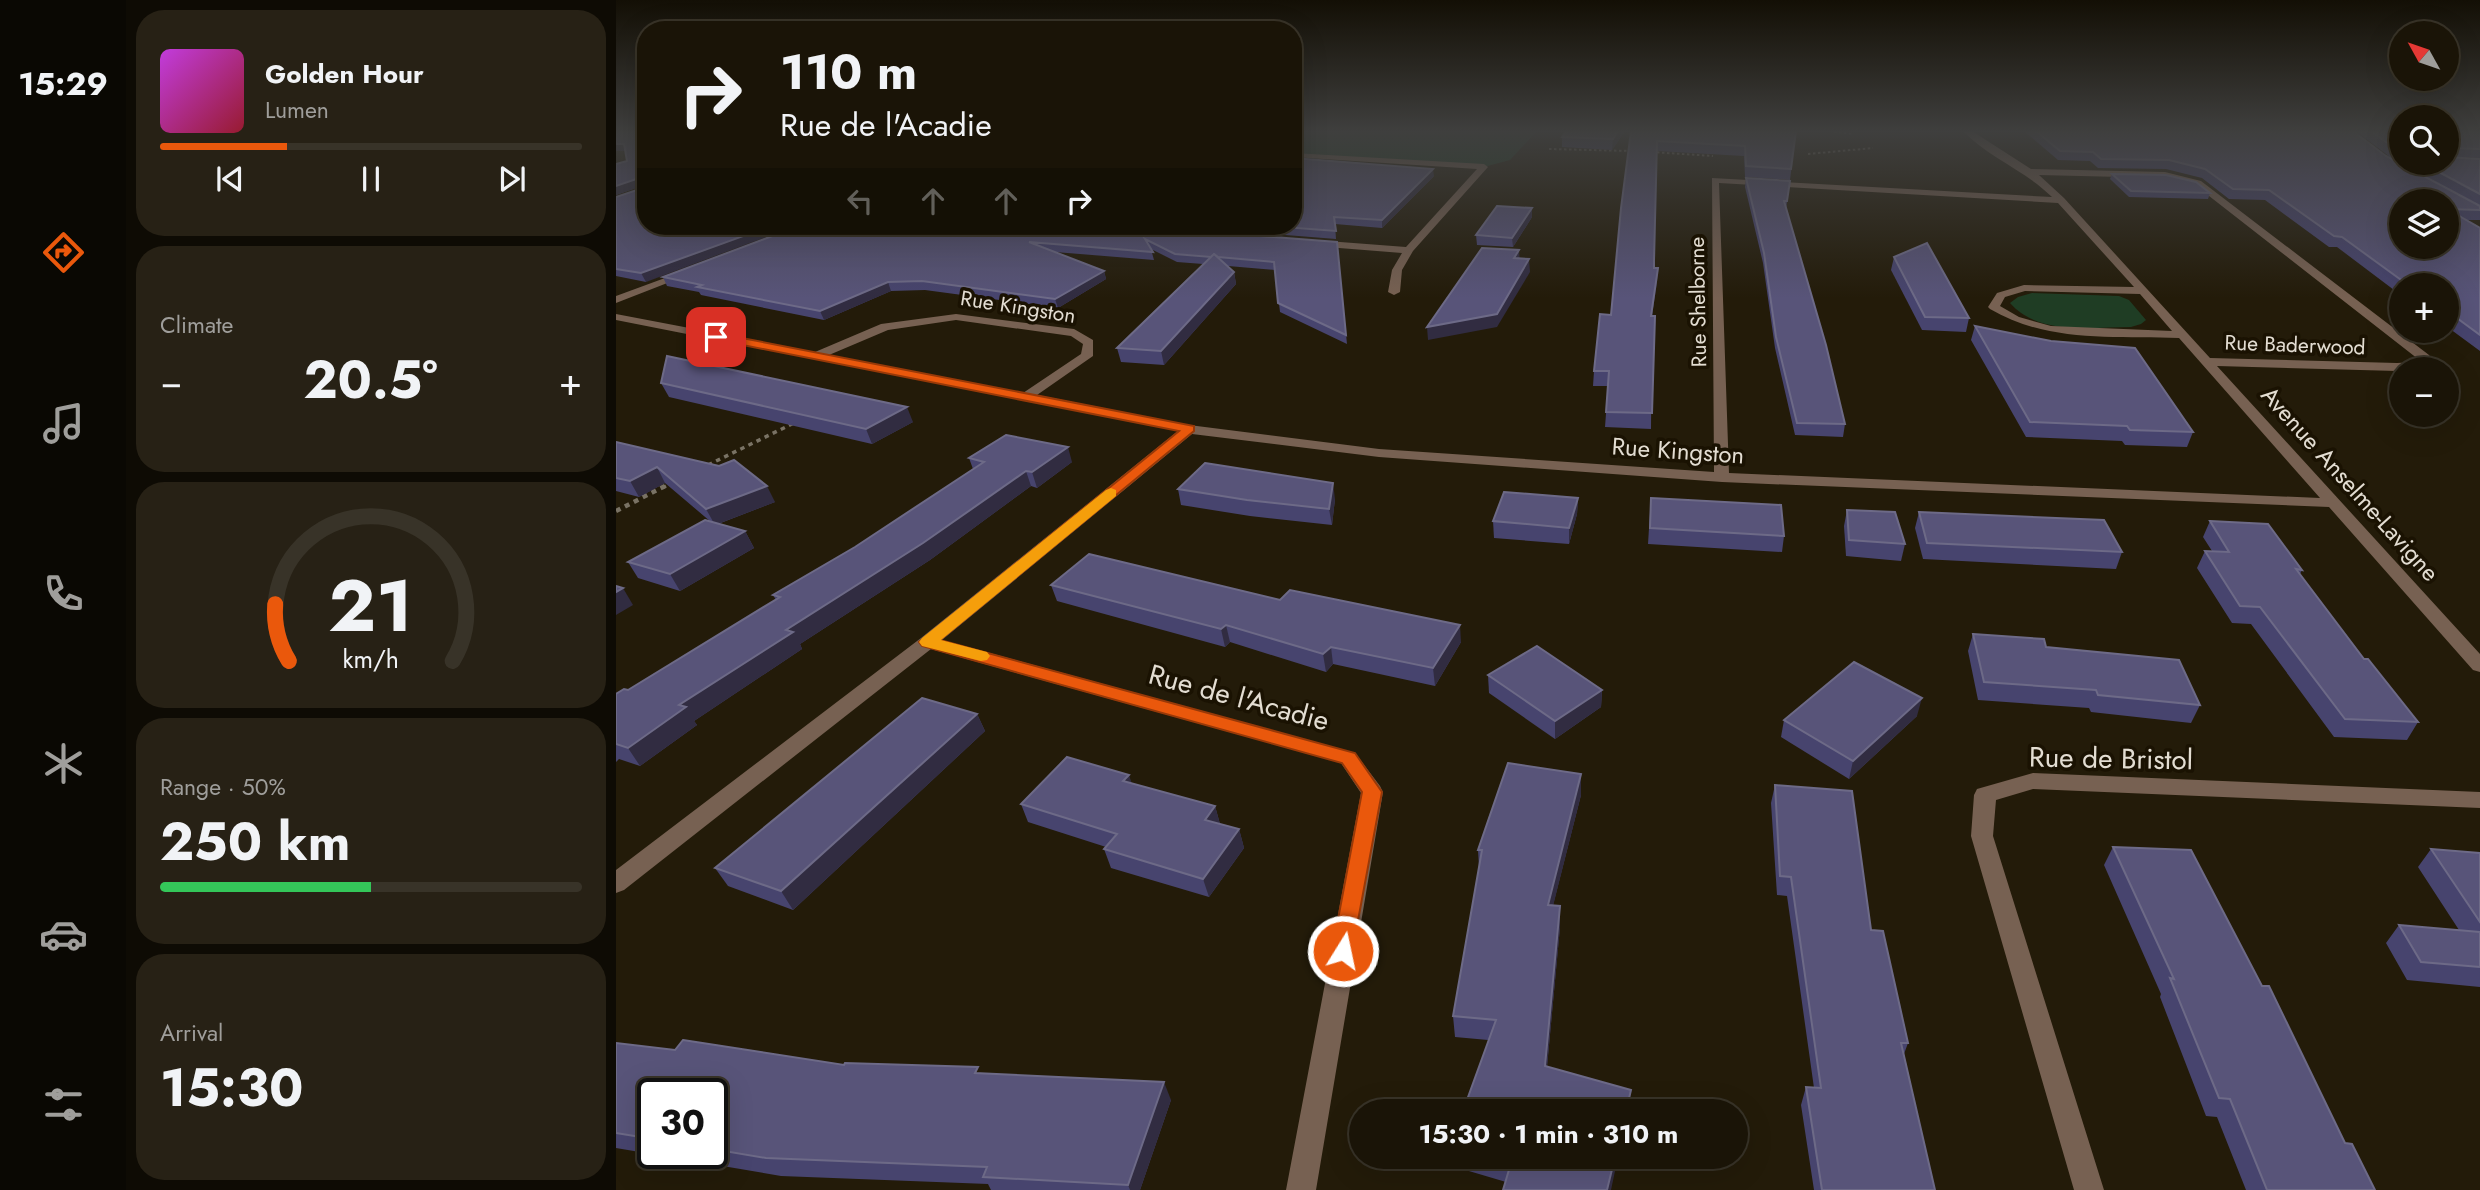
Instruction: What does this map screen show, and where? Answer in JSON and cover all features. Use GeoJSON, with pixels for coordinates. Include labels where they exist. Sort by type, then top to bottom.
{"type":"FeatureCollection","features":[{"type":"Feature","properties":{"kind":"street"},"geometry":{"type":"LineString","coordinates":[[1394,292],[1397,270],[1409,250],[1466,187]]}},
{"type":"Feature","properties":{"kind":"street","name":"Rue Shelborne"},"geometry":{"type":"LineString","coordinates":[[1714,187],[1722,477]]}},
{"type":"Feature","properties":{"kind":"street","name":"Rue Shelborne"},"geometry":{"type":"LineString","coordinates":[[1827,187],[2061,200]]}},
{"type":"Feature","properties":{"kind":"street","name":"Avenue Anselme-Lavigne"},"geometry":{"type":"LineString","coordinates":[[2046,187],[2061,200],[2480,666]]}},
{"type":"Feature","properties":{"kind":"street","name":"Rue Baderwood"},"geometry":{"type":"LineString","coordinates":[[2203,187],[2425,358],[2420,365],[2397,367],[2207,362]]}},
{"type":"Feature","properties":{"kind":"street"},"geometry":{"type":"LineString","coordinates":[[1301,242],[1409,250]]}},
{"type":"Feature","properties":{"kind":"street"},"geometry":{"type":"LineString","coordinates":[[616,300],[697,269]]}},
{"type":"Feature","properties":{"kind":"street"},"geometry":{"type":"LineString","coordinates":[[2143,291],[2024,288],[2001,295],[1994,307],[2015,319],[2050,330],[2183,335]]}},
{"type":"Feature","properties":{"kind":"street","name":"Rue Kingston"},"geometry":{"type":"LineString","coordinates":[[616,317],[1189,429],[1379,453],[1722,477],[2334,503]]}},
{"type":"Feature","properties":{"kind":"street","name":"Rue Kingston"},"geometry":{"type":"LineString","coordinates":[[817,356],[885,327],[956,317],[1074,333],[1088,343],[1087,356],[1025,397]]}},
{"type":"Feature","properties":{"kind":"street"},"geometry":{"type":"LineString","coordinates":[[616,883],[928,642],[1189,429]]}},
{"type":"Feature","properties":{"kind":"street","name":"Rue de l'Acadie"},"geometry":{"type":"LineString","coordinates":[[928,642],[1348,758],[1372,792],[1301,1190]]}},
{"type":"Feature","properties":{"kind":"street","name":"Rue de Bristol"},"geometry":{"type":"LineString","coordinates":[[2089,1190],[1982,836],[1985,795],[2033,781],[2480,800]]}},
{"type":"Feature","properties":{"kind":"path"},"geometry":{"type":"LineString","coordinates":[[702,468],[800,420]]}},
{"type":"Feature","properties":{"kind":"path"},"geometry":{"type":"LineString","coordinates":[[616,511],[677,481]]}},
{"type":"Feature","properties":{"kind":"green space"},"geometry":{"type":"Polygon","coordinates":[[[2032,293],[2119,296],[2129,300],[2146,320],[2131,327],[2083,328],[2051,325],[2022,314],[2010,303],[2018,297],[2032,293]]]}},
{"type":"Feature","properties":{"kind":"building"},"geometry":{"type":"Polygon","coordinates":[[[1302,187],[1415,187],[1382,220],[1334,217],[1336,231],[1302,228],[1302,187]]]}},
{"type":"Feature","properties":{"kind":"building"},"geometry":{"type":"Polygon","coordinates":[[[1624,187],[1656,187],[1654,268],[1658,268],[1651,316],[1655,316],[1652,413],[1606,412],[1609,371],[1594,371],[1600,314],[1611,315],[1624,187]]]}},
{"type":"Feature","properties":{"kind":"building"},"geometry":{"type":"Polygon","coordinates":[[[1748,187],[1789,187],[1787,201],[1784,201],[1826,345],[1845,424],[1797,423],[1776,337],[1764,253],[1748,187]]]}},
{"type":"Feature","properties":{"kind":"building"},"geometry":{"type":"Polygon","coordinates":[[[2126,187],[2202,187],[2210,193],[2131,191],[2126,187]]]}},
{"type":"Feature","properties":{"kind":"building"},"geometry":{"type":"Polygon","coordinates":[[[2230,187],[2443,187],[2448,189],[2389,189],[2389,259],[2459,259],[2459,216],[2480,228],[2480,335],[2459,320],[2459,273],[2392,273],[2269,190],[2233,189],[2230,187]]]}},
{"type":"Feature","properties":{"kind":"building"},"geometry":{"type":"Polygon","coordinates":[[[2466,187],[2480,187],[2480,194],[2466,187]]]}},
{"type":"Feature","properties":{"kind":"building"},"geometry":{"type":"Polygon","coordinates":[[[637,190],[637,235],[746,235],[641,273],[616,269],[616,197],[637,190]]]}},
{"type":"Feature","properties":{"kind":"building"},"geometry":{"type":"Polygon","coordinates":[[[2459,195],[2480,206],[2480,210],[2459,209],[2459,195]]]}},
{"type":"Feature","properties":{"kind":"building"},"geometry":{"type":"Polygon","coordinates":[[[1497,206],[1532,208],[1512,238],[1476,235],[1497,206]]]}},
{"type":"Feature","properties":{"kind":"building"},"geometry":{"type":"Polygon","coordinates":[[[775,235],[1246,235],[1337,242],[1346,335],[1278,303],[1274,262],[1218,257],[1214,254],[1211,257],[1175,254],[1145,239],[1153,252],[1029,242],[1104,271],[1055,299],[922,281],[888,282],[820,311],[697,287],[702,285],[663,277],[775,235]]]}},
{"type":"Feature","properties":{"kind":"building"},"geometry":{"type":"Polygon","coordinates":[[[1927,243],[1969,318],[1925,317],[1894,257],[1927,243]]]}},
{"type":"Feature","properties":{"kind":"building"},"geometry":{"type":"Polygon","coordinates":[[[1482,248],[1519,250],[1514,258],[1529,259],[1497,314],[1427,327],[1482,248]]]}},
{"type":"Feature","properties":{"kind":"building"},"geometry":{"type":"Polygon","coordinates":[[[1214,254],[1234,272],[1161,351],[1117,348],[1214,254]]]}},
{"type":"Feature","properties":{"kind":"building"},"geometry":{"type":"Polygon","coordinates":[[[1975,326],[2051,341],[2135,348],[2193,432],[2030,422],[1975,326]]]}},
{"type":"Feature","properties":{"kind":"building"},"geometry":{"type":"Polygon","coordinates":[[[667,356],[907,407],[866,429],[661,383],[667,356]]]}},
{"type":"Feature","properties":{"kind":"building"},"geometry":{"type":"Polygon","coordinates":[[[1006,435],[1068,447],[1032,472],[1026,471],[923,543],[786,630],[793,632],[679,705],[686,707],[628,748],[616,744],[616,694],[624,689],[628,690],[780,597],[773,595],[855,547],[984,462],[969,458],[1006,435]]]}},
{"type":"Feature","properties":{"kind":"building"},"geometry":{"type":"Polygon","coordinates":[[[616,442],[719,466],[734,460],[767,486],[706,509],[657,467],[630,481],[616,478],[616,442]]]}},
{"type":"Feature","properties":{"kind":"building"},"geometry":{"type":"Polygon","coordinates":[[[1205,463],[1333,483],[1329,509],[1178,489],[1205,463]]]}},
{"type":"Feature","properties":{"kind":"building"},"geometry":{"type":"Polygon","coordinates":[[[1504,492],[1578,498],[1569,528],[1493,521],[1504,492]]]}},
{"type":"Feature","properties":{"kind":"building"},"geometry":{"type":"Polygon","coordinates":[[[1651,498],[1781,505],[1784,536],[1650,528],[1651,498]]]}},
{"type":"Feature","properties":{"kind":"building"},"geometry":{"type":"Polygon","coordinates":[[[1847,510],[1895,512],[1905,544],[1849,540],[1847,510]]]}},
{"type":"Feature","properties":{"kind":"building"},"geometry":{"type":"Polygon","coordinates":[[[1919,512],[2104,520],[2122,552],[1927,543],[1919,512]]]}},
{"type":"Feature","properties":{"kind":"building"},"geometry":{"type":"Polygon","coordinates":[[[705,520],[745,531],[670,574],[628,562],[705,520]]]}},
{"type":"Feature","properties":{"kind":"building"},"geometry":{"type":"Polygon","coordinates":[[[2210,521],[2268,524],[2302,570],[2296,569],[2364,659],[2368,659],[2418,722],[2345,719],[2260,607],[2240,606],[2205,551],[2229,552],[2210,521]]]}},
{"type":"Feature","properties":{"kind":"building"},"geometry":{"type":"Polygon","coordinates":[[[1089,554],[1280,600],[1290,590],[1460,625],[1433,668],[1331,647],[1323,654],[1226,625],[1221,629],[1051,585],[1089,554]]]}},
{"type":"Feature","properties":{"kind":"building"},"geometry":{"type":"Polygon","coordinates":[[[1973,634],[2044,639],[2046,647],[2179,660],[2200,705],[2098,695],[2096,690],[1984,682],[1973,634]]]}},
{"type":"Feature","properties":{"kind":"building"},"geometry":{"type":"Polygon","coordinates":[[[1537,646],[1602,690],[1555,721],[1488,675],[1537,646]]]}},
{"type":"Feature","properties":{"kind":"building"},"geometry":{"type":"Polygon","coordinates":[[[1854,662],[1922,698],[1853,761],[1784,720],[1854,662]]]}},
{"type":"Feature","properties":{"kind":"building"},"geometry":{"type":"Polygon","coordinates":[[[922,698],[977,714],[781,891],[715,868],[922,698]]]}},
{"type":"Feature","properties":{"kind":"building"},"geometry":{"type":"Polygon","coordinates":[[[1067,757],[1129,775],[1123,781],[1215,806],[1205,820],[1239,829],[1203,879],[1104,849],[1117,834],[1021,804],[1067,757]]]}},
{"type":"Feature","properties":{"kind":"building"},"geometry":{"type":"Polygon","coordinates":[[[1508,763],[1581,774],[1548,905],[1560,906],[1545,1066],[1631,1090],[1629,1099],[1467,1099],[1496,1020],[1453,1016],[1482,850],[1478,850],[1508,763]]]}},
{"type":"Feature","properties":{"kind":"building"},"geometry":{"type":"Polygon","coordinates":[[[1775,785],[1852,791],[1871,930],[1883,931],[1908,1043],[1901,1043],[1935,1190],[1822,1190],[1806,1087],[1821,1088],[1791,877],[1780,876],[1775,785]]]}},
{"type":"Feature","properties":{"kind":"building"},"geometry":{"type":"Polygon","coordinates":[[[2113,847],[2191,850],[2262,986],[2269,986],[2345,1143],[2352,1144],[2375,1190],[2267,1190],[2230,1099],[2219,1098],[2170,978],[2174,979],[2113,847]]]}},
{"type":"Feature","properties":{"kind":"building"},"geometry":{"type":"Polygon","coordinates":[[[2431,849],[2480,853],[2480,922],[2431,849]]]}},
{"type":"Feature","properties":{"kind":"building"},"geometry":{"type":"Polygon","coordinates":[[[2399,925],[2480,932],[2480,967],[2421,962],[2399,925]]]}},
{"type":"Feature","properties":{"kind":"building"},"geometry":{"type":"Polygon","coordinates":[[[683,1040],[844,1065],[978,1067],[975,1073],[1164,1082],[1128,1185],[983,1177],[987,1167],[766,1158],[728,1152],[728,1078],[637,1078],[637,1136],[616,1133],[616,1043],[675,1050],[683,1040]]]}},
{"type":"Feature","properties":{"kind":"building"},"geometry":{"type":"Polygon","coordinates":[[[1509,1169],[1612,1169],[1607,1190],[1503,1190],[1509,1169]]]}},
{"type":"Feature","properties":{"kind":"slow traffic"},"geometry":{"type":"LineString","coordinates":[[981,656],[928,642],[1111,493]]}},
{"type":"Feature","properties":{"kind":"route"},"geometry":{"type":"LineString","coordinates":[[716,337],[1189,429],[928,642],[1348,758],[1372,792],[1343,951]]}}]}
